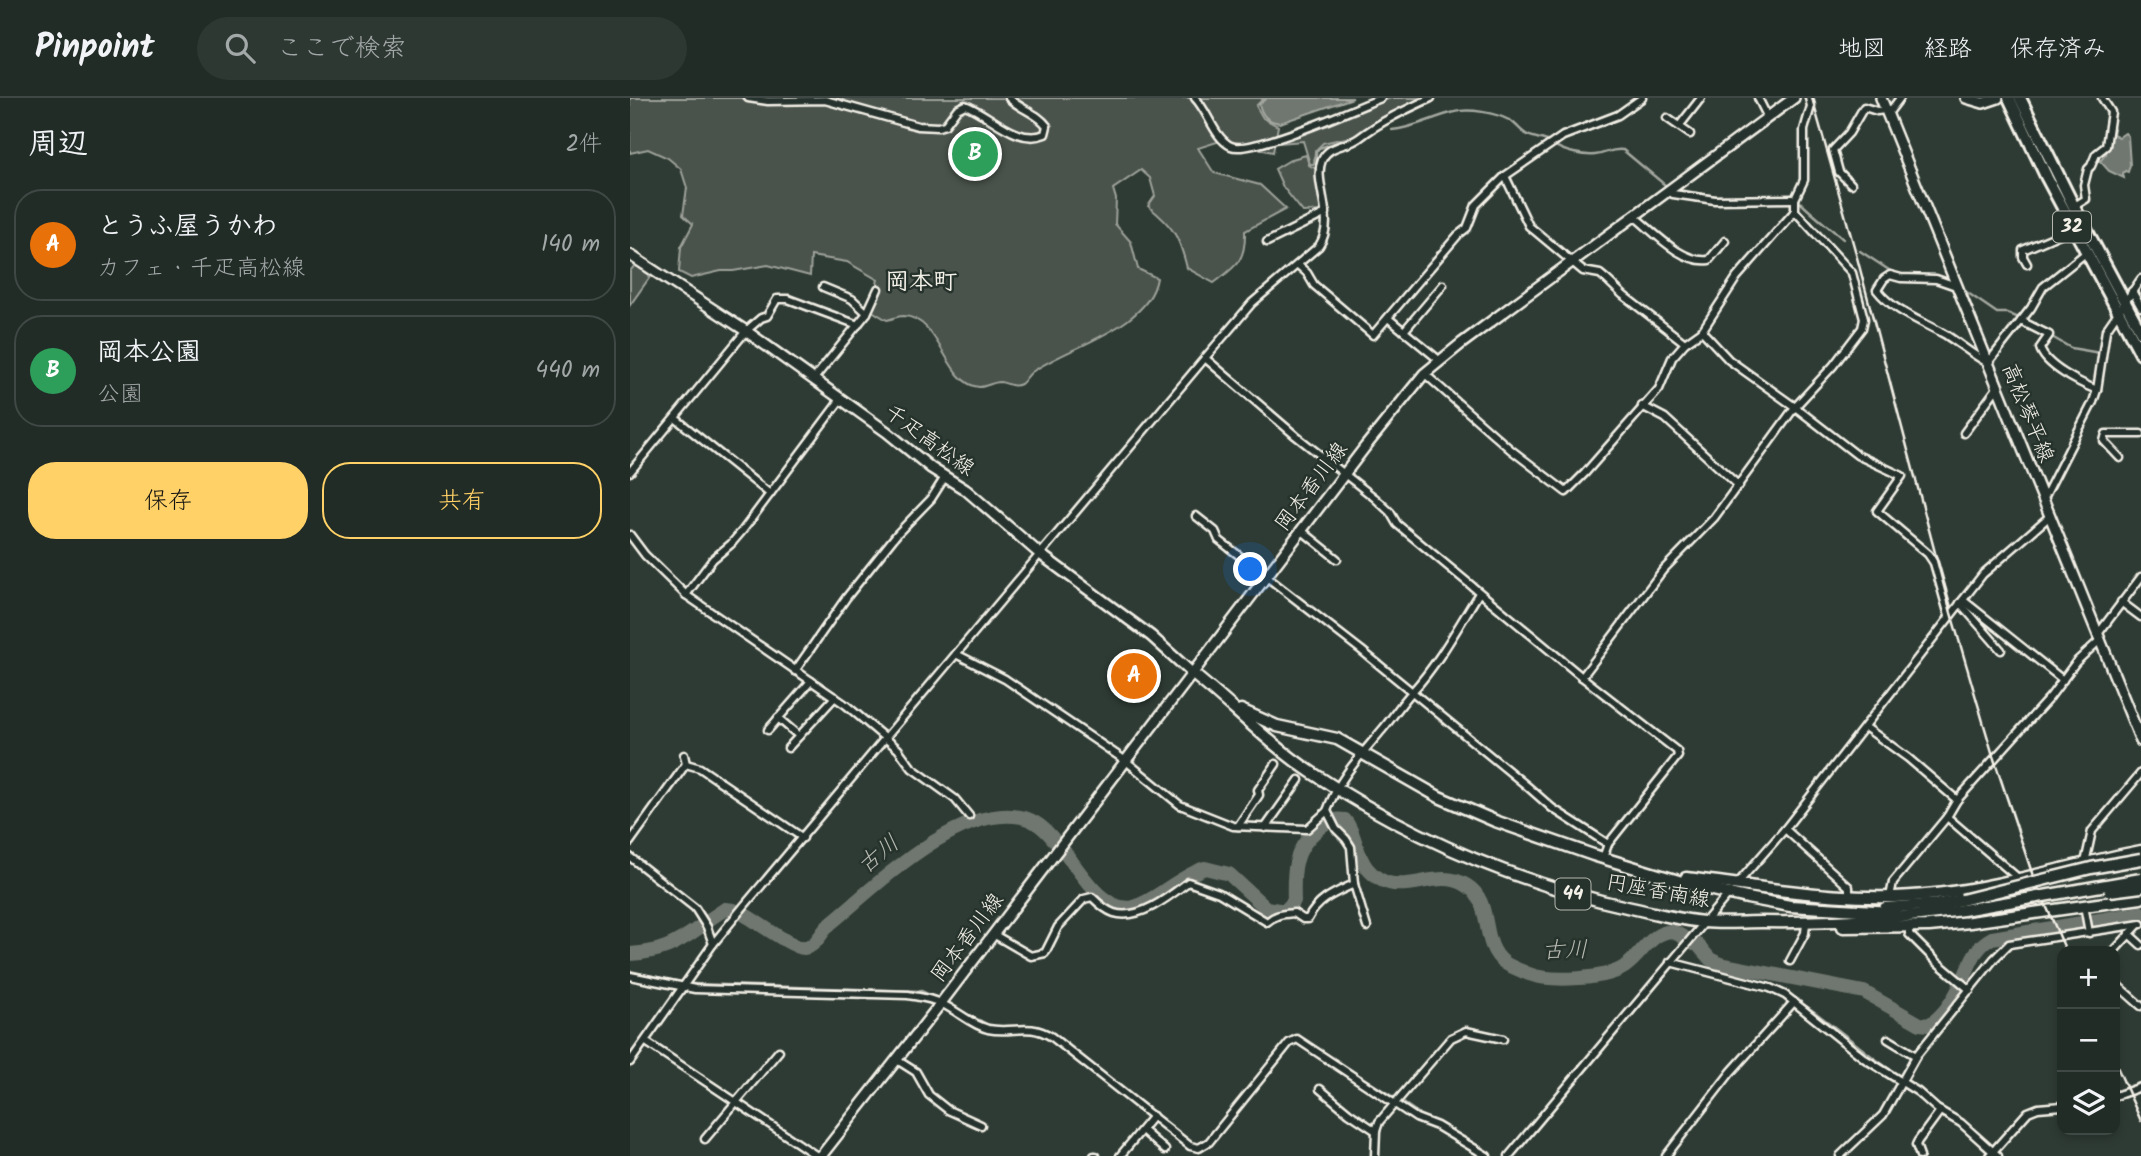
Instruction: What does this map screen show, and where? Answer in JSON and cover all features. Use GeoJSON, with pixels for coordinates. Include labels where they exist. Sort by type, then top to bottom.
{"type":"FeatureCollection","features":[{"type":"Feature","properties":{"kind":"highway","name":"32"},"geometry":{"type":"LineString","coordinates":[[2008,98],[2072,226],[2121,306],[2141,332]]}},
{"type":"Feature","properties":{"kind":"highway","name":"32"},"geometry":{"type":"LineString","coordinates":[[2020,98],[2121,306],[2141,354]]}},
{"type":"Feature","properties":{"kind":"main road","name":"岡本香川線"},"geometry":{"type":"LineString","coordinates":[[819,1156],[897,1060],[1344,474],[1425,374],[1439,360],[1794,98]]}},
{"type":"Feature","properties":{"kind":"main road","name":"高松琴平線"},"geometry":{"type":"LineString","coordinates":[[1881,98],[2141,741]]}},
{"type":"Feature","properties":{"kind":"main road"},"geometry":{"type":"LineString","coordinates":[[1966,98],[1983,103],[1998,98]]}},
{"type":"Feature","properties":{"kind":"main road","name":"千疋高松線"},"geometry":{"type":"LineString","coordinates":[[630,255],[746,331],[976,498],[1040,554],[1151,636],[1193,674]]}},
{"type":"Feature","properties":{"kind":"main road","name":"円座香南線"},"geometry":{"type":"LineString","coordinates":[[1193,674],[1283,751],[1337,788],[1423,837],[1531,881],[1587,898],[1705,922],[1823,923],[1962,905]]}},
{"type":"Feature","properties":{"kind":"main road","name":"円座香南線"},"geometry":{"type":"LineString","coordinates":[[1231,705],[1277,726],[1338,739],[1439,797],[1495,821],[1695,886],[1790,906],[1905,912],[2018,901],[2141,879]]}},
{"type":"Feature","properties":{"kind":"main road","name":"44"},"geometry":{"type":"LineString","coordinates":[[1668,876],[1786,892],[1890,897],[1935,894],[2141,851]]}},
{"type":"Feature","properties":{"kind":"main road","name":"44"},"geometry":{"type":"LineString","coordinates":[[1962,905],[2141,859]]}},
{"type":"Feature","properties":{"kind":"main road","name":"44"},"geometry":{"type":"LineString","coordinates":[[2018,901],[2141,887]]}},
{"type":"Feature","properties":{"kind":"main road","name":"44"},"geometry":{"type":"LineString","coordinates":[[1823,923],[1837,927],[1970,922],[2085,909],[2141,898]]}},
{"type":"Feature","properties":{"kind":"street"},"geometry":{"type":"LineString","coordinates":[[748,98],[768,101],[825,100],[918,126],[937,127],[945,125],[957,109],[965,104],[1015,133],[1033,137],[1045,134],[1047,126],[1043,120],[1009,98]]}},
{"type":"Feature","properties":{"kind":"street"},"geometry":{"type":"LineString","coordinates":[[1195,98],[1203,106],[1224,141],[1232,147],[1245,148],[1290,134],[1381,98]]}},
{"type":"Feature","properties":{"kind":"street"},"geometry":{"type":"LineString","coordinates":[[630,1062],[713,944],[1205,358],[1252,303],[1298,265],[1323,240],[1326,233],[1326,213],[1320,170],[1328,152],[1358,139],[1393,115],[1431,98]]}},
{"type":"Feature","properties":{"kind":"street"},"geometry":{"type":"LineString","coordinates":[[1298,265],[1314,285],[1373,335],[1458,235],[1467,228],[1476,205],[1505,176],[1563,136],[1618,115],[1642,98]]}},
{"type":"Feature","properties":{"kind":"street"},"geometry":{"type":"LineString","coordinates":[[1680,125],[1701,98]]}},
{"type":"Feature","properties":{"kind":"street"},"geometry":{"type":"LineString","coordinates":[[1758,98],[1768,118]]}},
{"type":"Feature","properties":{"kind":"street"},"geometry":{"type":"LineString","coordinates":[[1425,374],[1510,449],[1566,492],[1586,473],[1658,389],[1672,358],[1685,343],[1702,331],[1737,277],[1794,211],[1795,199],[1804,180],[1804,130],[1811,106],[1808,98]]}},
{"type":"Feature","properties":{"kind":"street"},"geometry":{"type":"LineString","coordinates":[[1851,184],[1839,172],[1833,150],[1849,133],[1864,107],[1886,113],[1900,98]]}},
{"type":"Feature","properties":{"kind":"street"},"geometry":{"type":"LineString","coordinates":[[2027,264],[2023,257],[2024,250],[2072,226],[2074,207],[2086,199],[2084,185],[2088,169],[2096,154],[2106,145],[2111,111],[2102,98]]}},
{"type":"Feature","properties":{"kind":"street"},"geometry":{"type":"LineString","coordinates":[[1667,118],[1690,134]]}},
{"type":"Feature","properties":{"kind":"street"},"geometry":{"type":"LineString","coordinates":[[1505,176],[1529,226],[1583,271],[1600,274],[1685,343]]}},
{"type":"Feature","properties":{"kind":"street"},"geometry":{"type":"LineString","coordinates":[[1669,191],[1673,194],[1715,200],[1795,199]]}},
{"type":"Feature","properties":{"kind":"street"},"geometry":{"type":"LineString","coordinates":[[1582,677],[1663,570],[1714,518],[1795,407],[1833,366],[1862,328],[1864,319],[1852,273],[1794,211]]}},
{"type":"Feature","properties":{"kind":"street"},"geometry":{"type":"LineString","coordinates":[[1267,242],[1326,213]]}},
{"type":"Feature","properties":{"kind":"street"},"geometry":{"type":"LineString","coordinates":[[1634,216],[1666,242],[1698,262],[1709,260],[1725,241]]}},
{"type":"Feature","properties":{"kind":"street"},"geometry":{"type":"LineString","coordinates":[[1956,286],[1937,279],[1890,275],[1877,290],[1884,299],[1905,314],[1947,336],[1988,363],[2021,321],[2043,287],[2087,252]]}},
{"type":"Feature","properties":{"kind":"street"},"geometry":{"type":"LineString","coordinates":[[2043,500],[2097,390],[2106,330],[2141,279]]}},
{"type":"Feature","properties":{"kind":"street"},"geometry":{"type":"LineString","coordinates":[[1404,331],[1443,285]]}},
{"type":"Feature","properties":{"kind":"street"},"geometry":{"type":"LineString","coordinates":[[823,287],[852,299],[867,313]]}},
{"type":"Feature","properties":{"kind":"street"},"geometry":{"type":"LineString","coordinates":[[813,380],[867,313],[877,289]]}},
{"type":"Feature","properties":{"kind":"street"},"geometry":{"type":"LineString","coordinates":[[2133,291],[2141,307]]}},
{"type":"Feature","properties":{"kind":"street"},"geometry":{"type":"LineString","coordinates":[[630,472],[746,331],[767,316],[777,299],[788,299],[858,325]]}},
{"type":"Feature","properties":{"kind":"street"},"geometry":{"type":"LineString","coordinates":[[1388,318],[1439,360]]}},
{"type":"Feature","properties":{"kind":"street"},"geometry":{"type":"LineString","coordinates":[[2021,321],[2049,335],[2040,348],[2042,356],[2097,390]]}},
{"type":"Feature","properties":{"kind":"street"},"geometry":{"type":"LineString","coordinates":[[1702,331],[1729,360],[1857,455],[1902,476],[1877,512],[1934,562],[1949,616]]}},
{"type":"Feature","properties":{"kind":"street"},"geometry":{"type":"LineString","coordinates":[[1205,358],[1375,498],[1390,512],[1397,524],[1479,593],[1677,751],[1678,756],[1608,844],[1603,858]]}},
{"type":"Feature","properties":{"kind":"street"},"geometry":{"type":"LineString","coordinates":[[1964,433],[1997,387]]}},
{"type":"Feature","properties":{"kind":"street"},"geometry":{"type":"LineString","coordinates":[[685,595],[713,559],[743,530],[841,400]]}},
{"type":"Feature","properties":{"kind":"street"},"geometry":{"type":"LineString","coordinates":[[1642,406],[1665,418],[1739,486]]}},
{"type":"Feature","properties":{"kind":"street"},"geometry":{"type":"LineString","coordinates":[[674,418],[770,494]]}},
{"type":"Feature","properties":{"kind":"street"},"geometry":{"type":"LineString","coordinates":[[2120,458],[2104,441],[2106,434],[2141,434]]}},
{"type":"Feature","properties":{"kind":"street"},"geometry":{"type":"LineString","coordinates":[[795,671],[846,598],[897,534],[931,499],[945,477]]}},
{"type":"Feature","properties":{"kind":"street"},"geometry":{"type":"LineString","coordinates":[[1196,516],[1215,531],[1219,540],[1412,692],[1540,799],[1608,844]]}},
{"type":"Feature","properties":{"kind":"street"},"geometry":{"type":"LineString","coordinates":[[1511,1155],[1670,962],[1785,829],[1983,573],[2050,516]]}},
{"type":"Feature","properties":{"kind":"street"},"geometry":{"type":"LineString","coordinates":[[1301,530],[1337,559]]}},
{"type":"Feature","properties":{"kind":"street"},"geometry":{"type":"LineString","coordinates":[[630,535],[645,555],[685,595],[835,697],[898,749],[912,768],[955,799],[969,816]]}},
{"type":"Feature","properties":{"kind":"street"},"geometry":{"type":"LineString","coordinates":[[1890,897],[1893,882],[1947,817],[1957,800],[2046,702],[2099,637],[2141,577]]}},
{"type":"Feature","properties":{"kind":"street"},"geometry":{"type":"LineString","coordinates":[[956,654],[1006,680],[1126,761],[1180,805],[1233,826],[1307,830],[1328,813],[1337,788],[1360,753],[1383,729],[1402,700],[1412,692],[1451,640],[1479,593]]}},
{"type":"Feature","properties":{"kind":"street"},"geometry":{"type":"LineString","coordinates":[[1961,602],[2001,650]]}},
{"type":"Feature","properties":{"kind":"street"},"geometry":{"type":"LineString","coordinates":[[1961,602],[2063,680]]}},
{"type":"Feature","properties":{"kind":"street"},"geometry":{"type":"LineString","coordinates":[[2121,602],[2141,617]]}},
{"type":"Feature","properties":{"kind":"street"},"geometry":{"type":"LineString","coordinates":[[768,730],[811,681]]}},
{"type":"Feature","properties":{"kind":"street"},"geometry":{"type":"LineString","coordinates":[[788,748],[835,697]]}},
{"type":"Feature","properties":{"kind":"street"},"geometry":{"type":"LineString","coordinates":[[778,718],[799,736]]}},
{"type":"Feature","properties":{"kind":"street"},"geometry":{"type":"LineString","coordinates":[[1865,727],[1908,758],[1957,800]]}},
{"type":"Feature","properties":{"kind":"street"},"geometry":{"type":"LineString","coordinates":[[630,842],[686,764],[684,755]]}},
{"type":"Feature","properties":{"kind":"street"},"geometry":{"type":"LineString","coordinates":[[686,764],[700,768],[803,838]]}},
{"type":"Feature","properties":{"kind":"street"},"geometry":{"type":"LineString","coordinates":[[1238,826],[1276,764]]}},
{"type":"Feature","properties":{"kind":"street"},"geometry":{"type":"LineString","coordinates":[[2085,863],[2092,831],[2141,773]]}},
{"type":"Feature","properties":{"kind":"street"},"geometry":{"type":"LineString","coordinates":[[1265,828],[1299,780]]}},
{"type":"Feature","properties":{"kind":"street"},"geometry":{"type":"LineString","coordinates":[[1328,813],[1351,847],[1354,884],[1367,927]]}},
{"type":"Feature","properties":{"kind":"street"},"geometry":{"type":"LineString","coordinates":[[1947,817],[2018,878]]}},
{"type":"Feature","properties":{"kind":"street"},"geometry":{"type":"LineString","coordinates":[[1785,829],[1849,887],[1849,896]]}},
{"type":"Feature","properties":{"kind":"street"},"geometry":{"type":"LineString","coordinates":[[630,857],[695,908],[713,944]]}},
{"type":"Feature","properties":{"kind":"street"},"geometry":{"type":"LineString","coordinates":[[993,934],[1031,956],[1038,956],[1049,949],[1058,928],[1084,899],[1092,897],[1115,913],[1132,914],[1188,882],[1219,893],[1267,922],[1274,915],[1280,914],[1294,913],[1308,919],[1313,908],[1326,897],[1354,884]]}},
{"type":"Feature","properties":{"kind":"street"},"geometry":{"type":"LineString","coordinates":[[2085,909],[2089,931]]}},
{"type":"Feature","properties":{"kind":"street"},"geometry":{"type":"LineString","coordinates":[[1790,961],[1805,933],[1806,923]]}},
{"type":"Feature","properties":{"kind":"street"},"geometry":{"type":"LineString","coordinates":[[1840,1156],[1883,1115],[1916,1056],[1964,986],[2009,944],[2139,924]]}},
{"type":"Feature","properties":{"kind":"street"},"geometry":{"type":"LineString","coordinates":[[2118,946],[2139,924]]}},
{"type":"Feature","properties":{"kind":"street"},"geometry":{"type":"LineString","coordinates":[[1909,926],[1909,934],[1964,986]]}},
{"type":"Feature","properties":{"kind":"street"},"geometry":{"type":"LineString","coordinates":[[2129,934],[2141,945]]}},
{"type":"Feature","properties":{"kind":"street"},"geometry":{"type":"LineString","coordinates":[[1670,962],[1770,988],[1794,1002],[1866,1059],[1961,1123],[1993,1155],[2028,1112],[2057,1106]]}},
{"type":"Feature","properties":{"kind":"street"},"geometry":{"type":"LineString","coordinates":[[630,976],[683,987],[908,995],[941,1003],[987,1029],[1028,1027],[1046,1033],[1190,1146],[1199,1148],[1209,1142],[1289,1043],[1297,1039],[1416,1118],[1437,1126],[1487,1156]]}},
{"type":"Feature","properties":{"kind":"street"},"geometry":{"type":"LineString","coordinates":[[2120,988],[2141,1007]]}},
{"type":"Feature","properties":{"kind":"street"},"geometry":{"type":"LineString","coordinates":[[1666,1156],[1731,1072],[1794,1002]]}},
{"type":"Feature","properties":{"kind":"street"},"geometry":{"type":"LineString","coordinates":[[1375,1156],[1378,1122],[1451,1038],[1466,1031],[1503,1039]]}},
{"type":"Feature","properties":{"kind":"street"},"geometry":{"type":"LineString","coordinates":[[1888,1040],[1916,1056]]}},
{"type":"Feature","properties":{"kind":"street"},"geometry":{"type":"LineString","coordinates":[[646,1042],[819,1156]]}},
{"type":"Feature","properties":{"kind":"street"},"geometry":{"type":"LineString","coordinates":[[705,1139],[779,1051]]}},
{"type":"Feature","properties":{"kind":"street"},"geometry":{"type":"LineString","coordinates":[[897,1060],[915,1072],[929,1095],[948,1110],[981,1125]]}},
{"type":"Feature","properties":{"kind":"street"},"geometry":{"type":"LineString","coordinates":[[2120,1094],[2141,1087]]}},
{"type":"Feature","properties":{"kind":"street"},"geometry":{"type":"LineString","coordinates":[[1320,1089],[1376,1131]]}},
{"type":"Feature","properties":{"kind":"street"},"geometry":{"type":"LineString","coordinates":[[1920,1156],[1916,1145],[1940,1111]]}},
{"type":"Feature","properties":{"kind":"street"},"geometry":{"type":"LineString","coordinates":[[1120,1156],[1153,1116]]}},
{"type":"Feature","properties":{"kind":"street"},"geometry":{"type":"LineString","coordinates":[[1142,1130],[1166,1150]]}},
{"type":"Feature","properties":{"kind":"shaded area"},"geometry":{"type":"Polygon","coordinates":[[[630,98],[1264,98],[1256,106],[1263,118],[1278,126],[1273,152],[1220,141],[1198,148],[1214,173],[1260,185],[1286,209],[1245,231],[1244,249],[1238,262],[1214,283],[1187,268],[1174,233],[1148,206],[1155,196],[1150,178],[1141,170],[1113,189],[1116,199],[1115,224],[1131,242],[1138,269],[1157,278],[1151,295],[1124,323],[1032,372],[1021,384],[1000,382],[979,387],[958,375],[935,338],[916,319],[903,316],[887,320],[869,309],[878,280],[847,262],[811,256],[810,276],[768,265],[691,278],[679,272],[681,247],[693,224],[683,215],[687,188],[681,169],[668,158],[648,149],[630,153],[630,98]]]}},
{"type":"Feature","properties":{"kind":"shaded area"},"geometry":{"type":"Polygon","coordinates":[[[1267,98],[1353,98],[1280,123],[1268,119],[1262,112],[1259,104],[1267,98]]]}},
{"type":"Feature","properties":{"kind":"shaded area"},"geometry":{"type":"Polygon","coordinates":[[[1391,98],[1425,98],[1394,111],[1355,136],[1323,143],[1315,151],[1314,164],[1310,164],[1303,141],[1279,143],[1391,98]]]}},
{"type":"Feature","properties":{"kind":"shaded area"},"geometry":{"type":"Polygon","coordinates":[[[2114,129],[2113,134],[2119,137],[2125,133],[2128,136],[2130,165],[2128,172],[2123,173],[2124,178],[2109,171],[2100,161],[2106,154],[2111,130],[2114,129]]]}},
{"type":"Feature","properties":{"kind":"shaded area"},"geometry":{"type":"Polygon","coordinates":[[[1306,155],[1309,165],[1316,169],[1322,211],[1303,212],[1283,187],[1275,169],[1292,159],[1306,155]]]}},
{"type":"Feature","properties":{"kind":"shaded area"},"geometry":{"type":"Polygon","coordinates":[[[635,265],[652,274],[630,305],[630,271],[635,265]]]}},
{"type":"Feature","properties":{"kind":"waterway"},"geometry":{"type":"LineString","coordinates":[[1392,130],[1455,112],[1475,111],[1504,117],[1526,134],[1551,143]]}},
{"type":"Feature","properties":{"kind":"waterway"},"geometry":{"type":"LineString","coordinates":[[1316,164],[1316,152],[1319,148],[1356,136]]}},
{"type":"Feature","properties":{"kind":"waterway"},"geometry":{"type":"LineString","coordinates":[[1554,145],[1568,152],[1585,155],[1623,150],[1665,185]]}},
{"type":"Feature","properties":{"kind":"waterway"},"geometry":{"type":"LineString","coordinates":[[1679,190],[1716,196],[1794,196]]}},
{"type":"Feature","properties":{"kind":"waterway"},"geometry":{"type":"LineString","coordinates":[[1800,202],[1843,239]]}},
{"type":"Feature","properties":{"kind":"waterway"},"geometry":{"type":"LineString","coordinates":[[1860,251],[1895,274]]}},
{"type":"Feature","properties":{"kind":"waterway"},"geometry":{"type":"LineString","coordinates":[[1965,291],[1997,313],[2007,313],[2019,318]]}},
{"type":"Feature","properties":{"kind":"waterway"},"geometry":{"type":"LineString","coordinates":[[2052,337],[2071,348],[2100,353]]}},
{"type":"Feature","properties":{"kind":"waterway","name":"古川"},"geometry":{"type":"LineString","coordinates":[[745,915],[785,940],[800,947],[809,947],[831,923],[894,870],[945,835],[971,823],[997,816],[1021,817],[1040,826],[1055,841]]}},
{"type":"Feature","properties":{"kind":"waterway","name":"古川"},"geometry":{"type":"LineString","coordinates":[[1064,851],[1093,889],[1112,904],[1122,907],[1145,903],[1188,875],[1205,868],[1229,874],[1266,908],[1285,911],[1294,901],[1294,872],[1299,854],[1308,838],[1326,823],[1345,820],[1363,862],[1379,879],[1403,884],[1454,880],[1475,892],[1481,902],[1488,934],[1497,955],[1505,963],[1529,974],[1564,979],[1607,974],[1627,965],[1658,935],[1672,931],[1698,945],[1710,959],[1720,964],[1864,992],[1920,1024],[1929,1025],[1956,995],[1979,948],[1992,938],[2141,913]]}},
{"type":"Feature","properties":{"kind":"waterway","name":"古川"},"geometry":{"type":"LineString","coordinates":[[710,919],[725,909],[734,910]]}},
{"type":"Feature","properties":{"kind":"waterway","name":"古川"},"geometry":{"type":"LineString","coordinates":[[630,954],[667,946],[700,927]]}},
{"type":"Feature","properties":{"kind":"waterway"},"geometry":{"type":"LineString","coordinates":[[1517,1153],[1672,968]]}},
{"type":"Feature","properties":{"kind":"waterway"},"geometry":{"type":"LineString","coordinates":[[630,971],[679,982]]}},
{"type":"Feature","properties":{"kind":"waterway"},"geometry":{"type":"LineString","coordinates":[[1755,981],[1773,987],[1810,1009],[1898,1075]]}},
{"type":"Feature","properties":{"kind":"waterway"},"geometry":{"type":"LineString","coordinates":[[694,984],[921,991],[934,997]]}},
{"type":"Feature","properties":{"kind":"waterway"},"geometry":{"type":"LineString","coordinates":[[955,1008],[993,1027]]}},
{"type":"Feature","properties":{"kind":"waterway"},"geometry":{"type":"LineString","coordinates":[[1327,1055],[1395,1098]]}},
{"type":"Feature","properties":{"kind":"waterway"},"geometry":{"type":"LineString","coordinates":[[1907,1081],[1921,1089],[1940,1107]]}},
{"type":"Feature","properties":{"kind":"waterway"},"geometry":{"type":"LineString","coordinates":[[1402,1102],[1418,1113]]}},
{"type":"Feature","properties":{"kind":"waterway"},"geometry":{"type":"LineString","coordinates":[[1957,1124],[1987,1152]]}},
{"type":"Feature","properties":{"kind":"waterway"},"geometry":{"type":"LineString","coordinates":[[1449,1137],[1479,1156]]}},
{"type":"Feature","properties":{"kind":"railway"},"geometry":{"type":"LineString","coordinates":[[1812,98],[1951,613],[1994,759],[2033,876],[2064,946]]}},
{"type":"Feature","properties":{"kind":"railway"},"geometry":{"type":"LineString","coordinates":[[2119,1072],[2141,1121]]}},
{"type":"Feature","properties":{"kind":"place","name":"岡本公園"},"geometry":{"type":"Point","coordinates":[975,154]}},
{"type":"Feature","properties":{"kind":"place","name":"とうふ屋うかわ"},"geometry":{"type":"Point","coordinates":[1134,676]}},
{"type":"Feature","properties":{"kind":"district","name":"岡本町"},"geometry":{"type":"Point","coordinates":[921,282]}}]}
